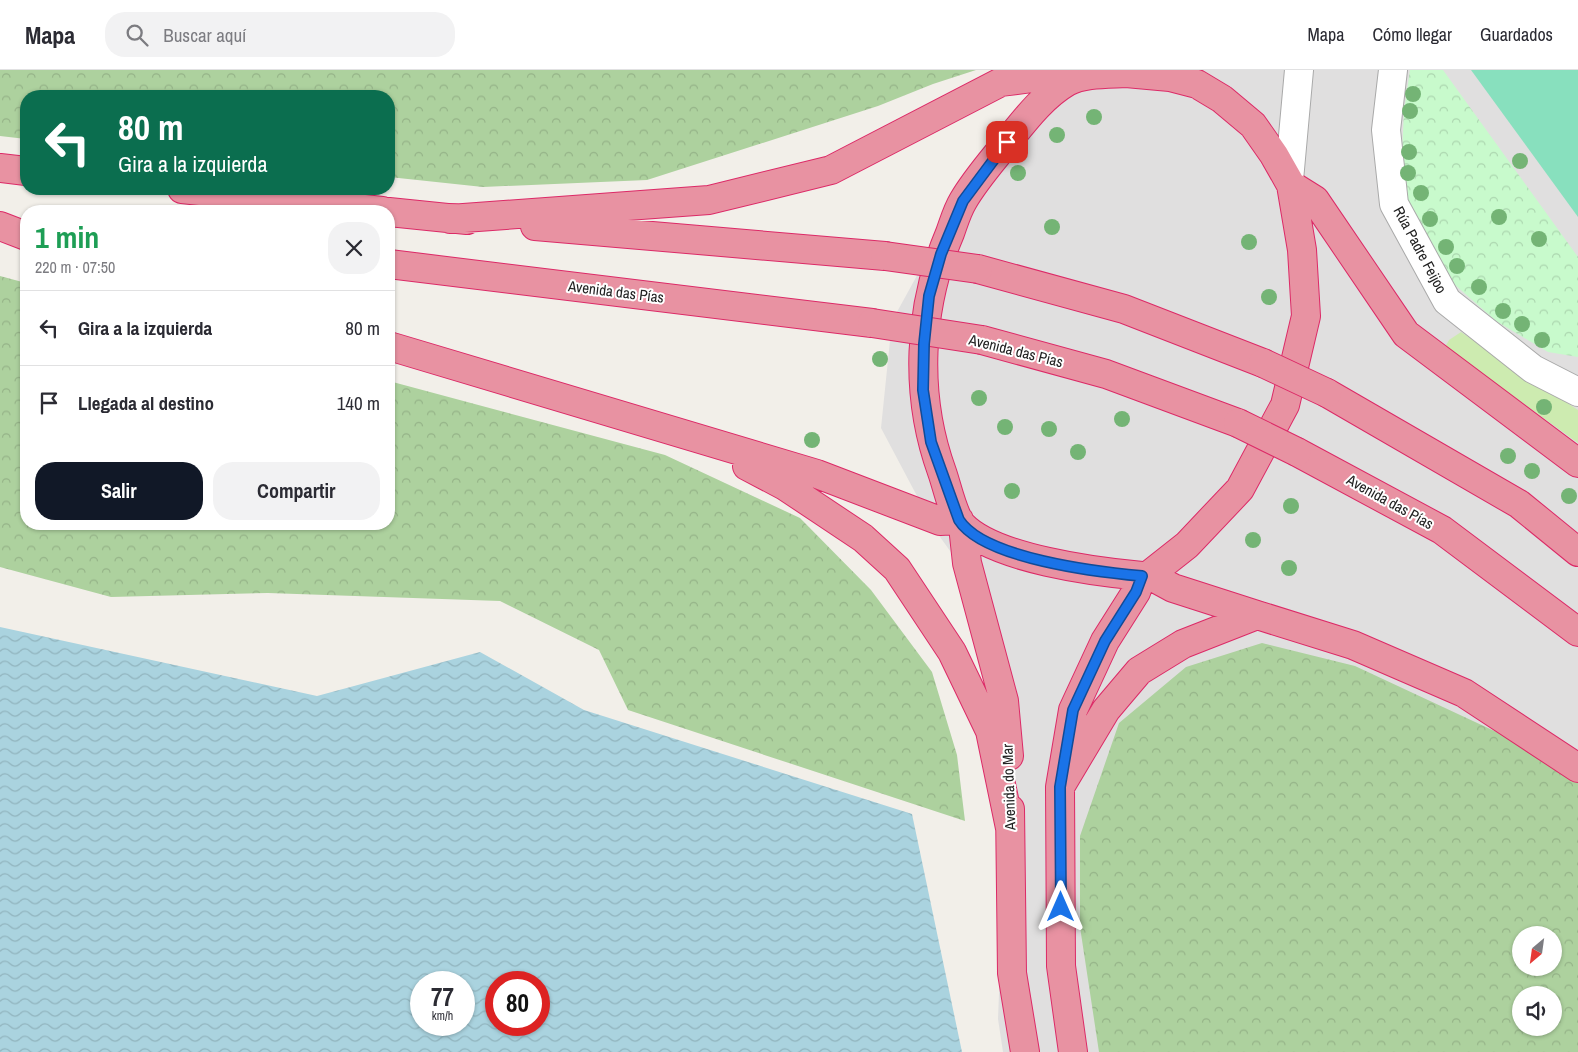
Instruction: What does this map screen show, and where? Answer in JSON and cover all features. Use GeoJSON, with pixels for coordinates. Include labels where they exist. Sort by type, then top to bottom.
{"type":"FeatureCollection","features":[{"type":"Feature","properties":{"kind":"highway"},"geometry":{"type":"LineString","coordinates":[[450,219],[709,200],[831,170],[1001,82],[1047,76],[1071,78],[1126,72],[1170,77],[1197,84],[1222,99],[1252,125],[1290,182],[1315,200],[1406,334],[1578,463]]}},
{"type":"Feature","properties":{"kind":"highway","name":"Avenida do Mar"},"geometry":{"type":"LineString","coordinates":[[1025,1052],[1012,973],[1010,773],[1004,701],[967,563],[961,523],[931,442],[923,390],[924,344],[929,296],[941,254],[963,201],[995,157],[1041,102],[1071,78]]}},
{"type":"Feature","properties":{"kind":"highway"},"geometry":{"type":"LineString","coordinates":[[0,168],[20,170]]}},
{"type":"Feature","properties":{"kind":"highway"},"geometry":{"type":"LineString","coordinates":[[1073,1052],[1061,966],[1060,787],[1073,710],[1105,641],[1145,576],[1187,545],[1240,489],[1285,405],[1306,316],[1302,250],[1290,182]]}},
{"type":"Feature","properties":{"kind":"highway"},"geometry":{"type":"LineString","coordinates":[[237,195],[327,205]]}},
{"type":"Feature","properties":{"kind":"highway"},"geometry":{"type":"LineString","coordinates":[[395,213],[885,256],[978,269],[1124,309],[1263,363],[1327,393],[1519,504],[1578,552]]}},
{"type":"Feature","properties":{"kind":"highway"},"geometry":{"type":"LineString","coordinates":[[0,217],[20,219]]}},
{"type":"Feature","properties":{"kind":"highway"},"geometry":{"type":"LineString","coordinates":[[0,226],[20,234]]}},
{"type":"Feature","properties":{"kind":"highway","name":"Avenida das Pías"},"geometry":{"type":"LineString","coordinates":[[395,265],[872,323],[982,340],[1106,374],[1238,423],[1298,452],[1442,530],[1578,632]]}},
{"type":"Feature","properties":{"kind":"highway"},"geometry":{"type":"LineString","coordinates":[[395,348],[686,433],[817,474],[940,521],[961,523],[987,541],[1053,564],[1145,576],[1173,588],[1353,645],[1464,692],[1578,768]]}},
{"type":"Feature","properties":{"kind":"highway"},"geometry":{"type":"LineString","coordinates":[[686,433],[786,486],[863,538],[897,569],[952,652],[990,730],[1010,828]]}},
{"type":"Feature","properties":{"kind":"highway"},"geometry":{"type":"LineString","coordinates":[[1060,787],[1106,710],[1139,671],[1183,644],[1257,615]]}},
{"type":"Feature","properties":{"kind":"street"},"geometry":{"type":"LineString","coordinates":[[1290,182],[1298,70]]}},
{"type":"Feature","properties":{"kind":"street","name":"Rúa Padre Feijoo"},"geometry":{"type":"LineString","coordinates":[[1393,70],[1386,130],[1394,204],[1447,301],[1533,369],[1578,392]]}},
{"type":"Feature","properties":{"kind":"street"},"geometry":{"type":"LineString","coordinates":[[1533,369],[1578,374]]}},
{"type":"Feature","properties":{"kind":"shaded area"},"geometry":{"type":"Polygon","coordinates":[[[1047,70],[1578,70],[1578,1052],[1003,1052],[998,1019],[1004,868],[976,587],[935,530],[881,428],[892,321],[964,190],[1007,132],[1047,70]]]}},
{"type":"Feature","properties":{"kind":"green space"},"geometry":{"type":"Polygon","coordinates":[[[0,70],[976,70],[933,84],[878,106],[647,180],[483,187],[395,178],[395,90],[20,90],[20,138],[0,136],[0,70]]]}},
{"type":"Feature","properties":{"kind":"green space"},"geometry":{"type":"Polygon","coordinates":[[[1410,70],[1443,70],[1578,257],[1578,357],[1548,352],[1496,321],[1446,277],[1415,225],[1401,173],[1404,111],[1410,70]]]}},
{"type":"Feature","properties":{"kind":"green space"},"geometry":{"type":"Polygon","coordinates":[[[1471,70],[1578,70],[1578,217],[1471,70]]]}},
{"type":"Feature","properties":{"kind":"green space"},"geometry":{"type":"Polygon","coordinates":[[[0,276],[20,281],[20,530],[395,530],[395,383],[665,455],[800,518],[871,590],[932,672],[957,755],[965,821],[628,710],[599,650],[500,601],[268,593],[111,597],[0,567],[0,276]]]}},
{"type":"Feature","properties":{"kind":"green space"},"geometry":{"type":"Polygon","coordinates":[[[1461,332],[1578,410],[1578,443],[1445,347],[1449,340],[1461,332]]]}},
{"type":"Feature","properties":{"kind":"green space"},"geometry":{"type":"Polygon","coordinates":[[[1262,643],[1355,666],[1518,742],[1578,783],[1578,1052],[1099,1052],[1080,927],[1080,836],[1119,723],[1186,667],[1262,643]]]}},
{"type":"Feature","properties":{"kind":"water"},"geometry":{"type":"Polygon","coordinates":[[[0,627],[317,696],[480,652],[584,710],[912,814],[962,1052],[0,1052],[0,627]]]}},
{"type":"Feature","properties":{"kind":"route"},"geometry":{"type":"LineString","coordinates":[[1007,142],[963,201],[941,254],[929,296],[924,344],[923,390],[931,442],[959,520],[963,526],[987,541],[1053,564],[1142,576],[1136,592],[1105,641],[1073,710],[1060,787],[1061,907]]}}]}
